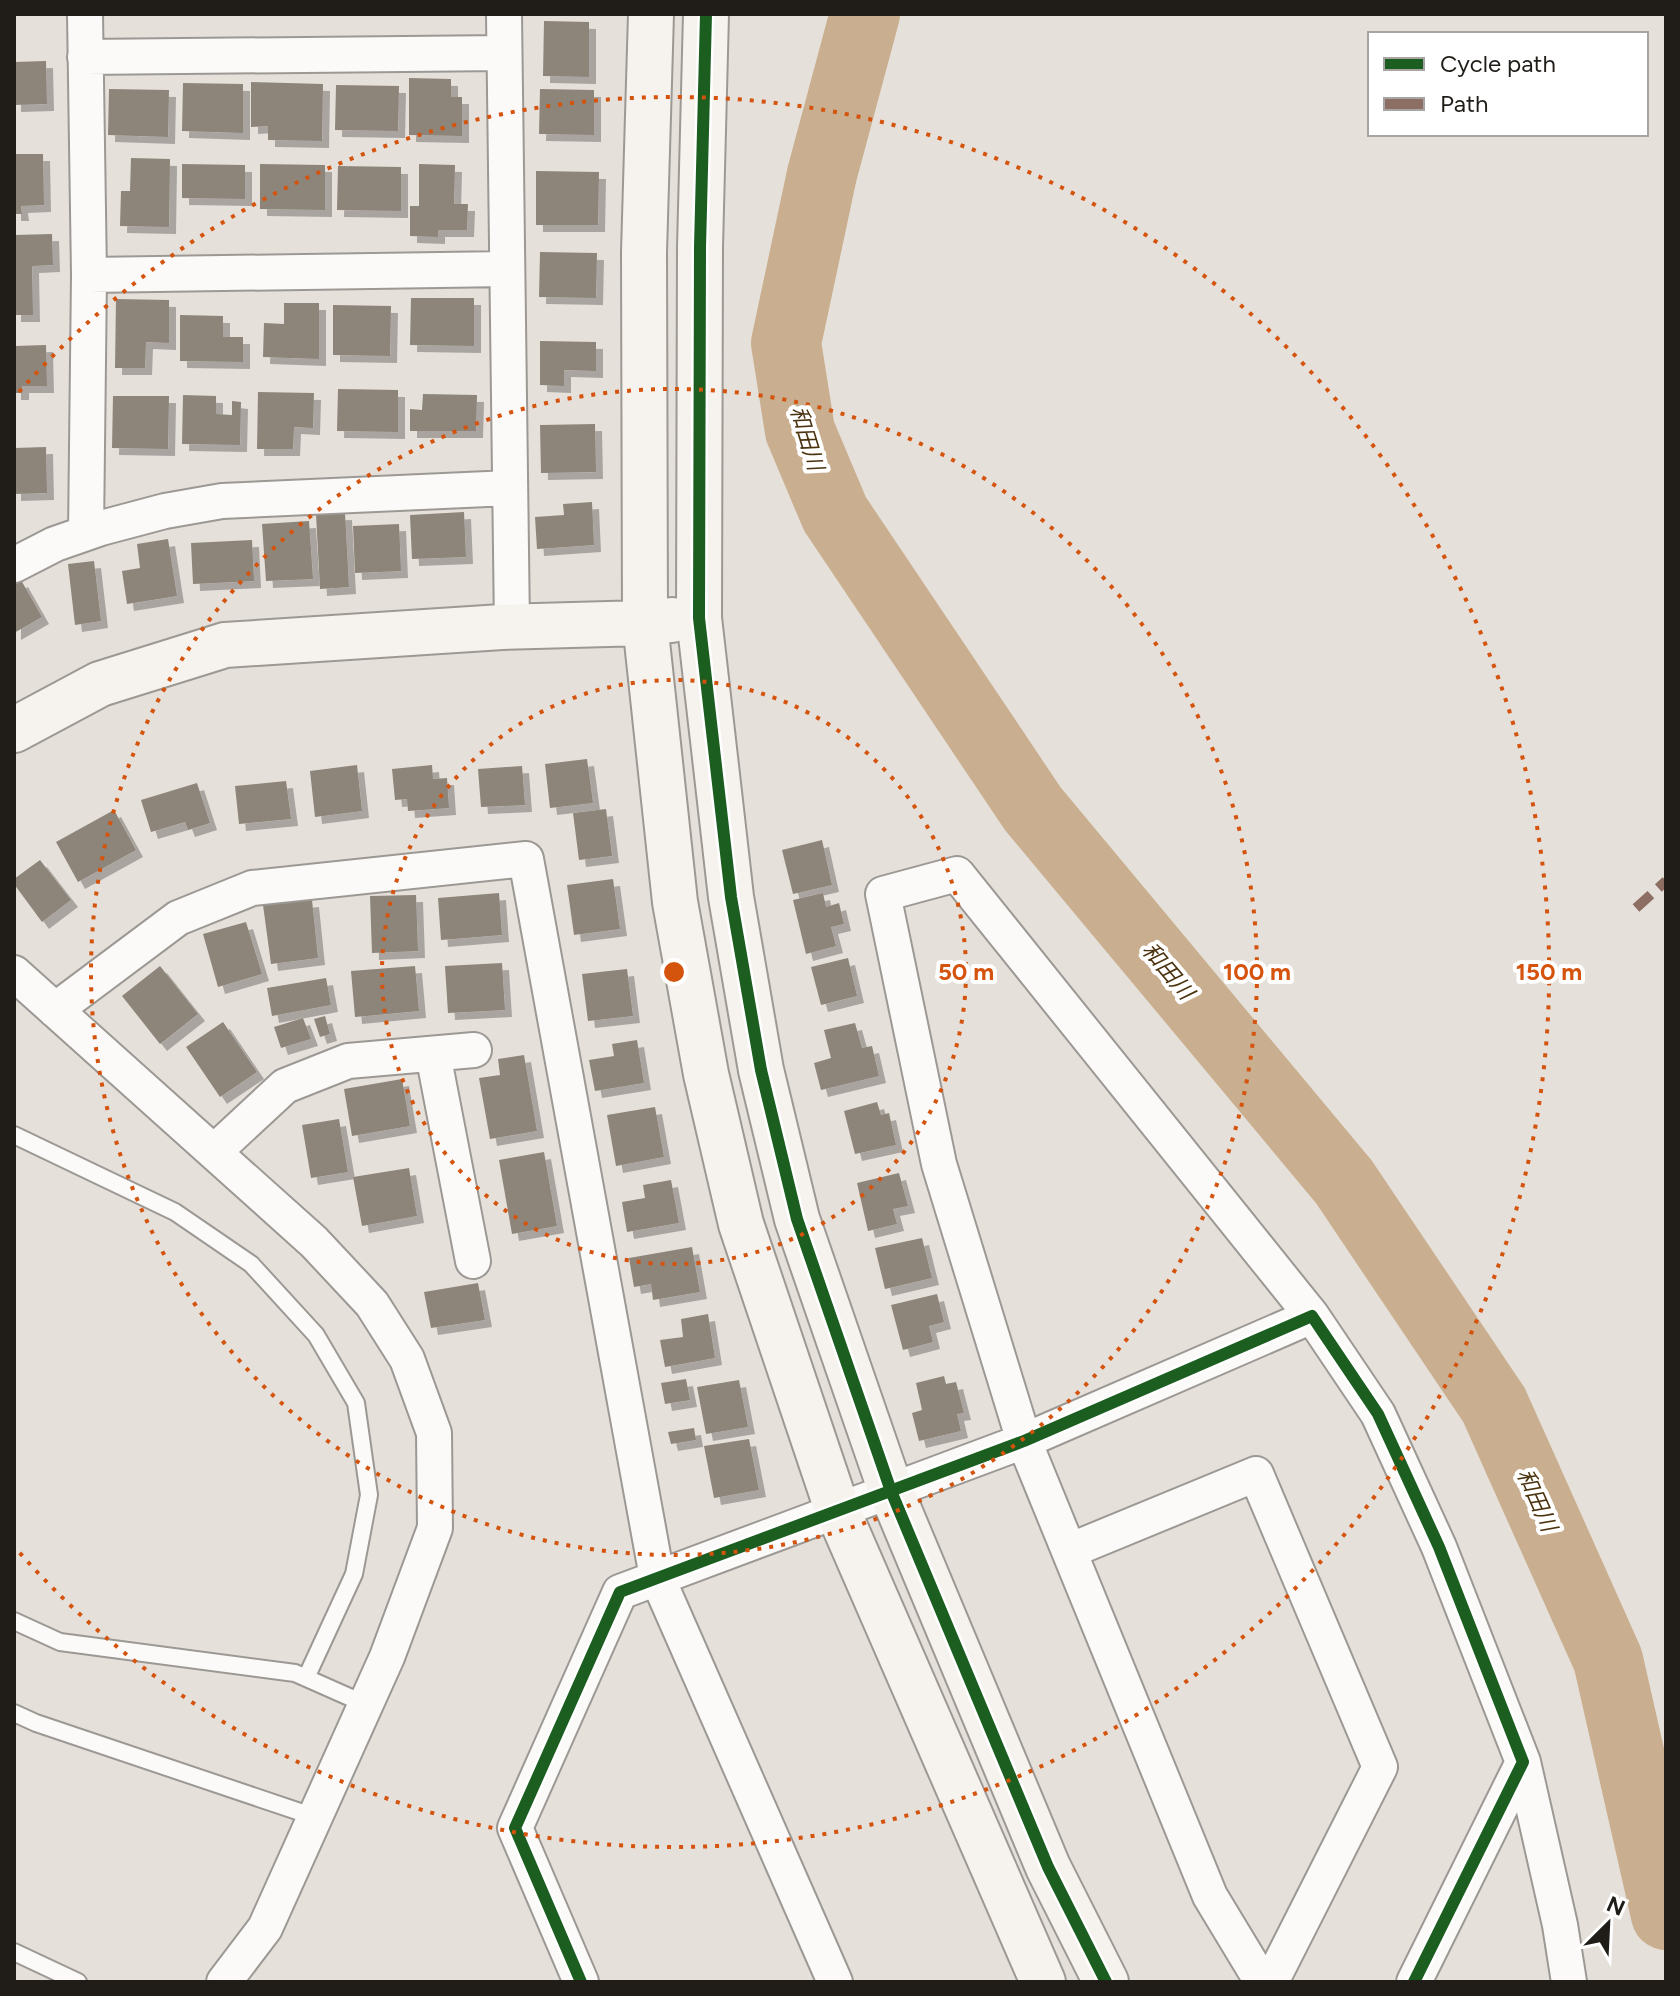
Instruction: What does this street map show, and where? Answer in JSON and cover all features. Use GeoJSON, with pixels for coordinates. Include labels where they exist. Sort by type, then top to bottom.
{"type":"FeatureCollection","features":[{"type":"Feature","properties":{"kind":"street"},"geometry":{"type":"LineString","coordinates":[[85,14],[89,275],[86,533]]}},
{"type":"Feature","properties":{"kind":"street"},"geometry":{"type":"LineString","coordinates":[[504,14],[512,627]]}},
{"type":"Feature","properties":{"kind":"street"},"geometry":{"type":"LineString","coordinates":[[651,14],[644,252],[645,623],[675,902],[706,1074],[741,1224],[837,1509],[1043,1982]]}},
{"type":"Feature","properties":{"kind":"street"},"geometry":{"type":"LineString","coordinates":[[706,14],[700,247],[699,618],[731,897],[761,1070],[797,1219],[891,1491],[1048,1867],[1106,1982]]}},
{"type":"Feature","properties":{"kind":"street"},"geometry":{"type":"LineString","coordinates":[[85,57],[504,53]]}},
{"type":"Feature","properties":{"kind":"street"},"geometry":{"type":"LineString","coordinates":[[89,275],[507,269]]}},
{"type":"Feature","properties":{"kind":"street"},"geometry":{"type":"LineString","coordinates":[[14,565],[55,544],[86,533],[165,511],[222,501],[510,488]]}},
{"type":"Feature","properties":{"kind":"street"},"geometry":{"type":"LineString","coordinates":[[14,730],[100,684],[225,645],[699,618]]}},
{"type":"Feature","properties":{"kind":"street"},"geometry":{"type":"LineString","coordinates":[[55,1010],[178,918],[252,888],[526,859],[657,1577],[835,1982]]}},
{"type":"Feature","properties":{"kind":"street"},"geometry":{"type":"LineString","coordinates":[[1262,1982],[1210,1896],[1024,1441],[939,1164],[883,894],[957,874],[1312,1316],[1378,1414],[1439,1547],[1523,1762],[1560,1925],[1569,1982]]}},
{"type":"Feature","properties":{"kind":"street"},"geometry":{"type":"LineString","coordinates":[[14,973],[314,1242],[372,1304],[407,1359],[434,1433],[435,1528],[387,1657],[265,1928],[224,1982]]}},
{"type":"Feature","properties":{"kind":"street"},"geometry":{"type":"LineString","coordinates":[[215,1151],[285,1086],[348,1061],[474,1050]]}},
{"type":"Feature","properties":{"kind":"street"},"geometry":{"type":"LineString","coordinates":[[433,1054],[473,1261]]}},
{"type":"Feature","properties":{"kind":"street"},"geometry":{"type":"LineString","coordinates":[[581,1982],[515,1828],[620,1592],[1024,1441],[1312,1316]]}},
{"type":"Feature","properties":{"kind":"street"},"geometry":{"type":"LineString","coordinates":[[1069,1551],[1256,1474],[1380,1767],[1271,1982]]}},
{"type":"Feature","properties":{"kind":"street"},"geometry":{"type":"LineString","coordinates":[[1414,1982],[1523,1762]]}},
{"type":"Feature","properties":{"kind":"lane"},"geometry":{"type":"LineString","coordinates":[[14,1135],[175,1212],[251,1264],[316,1335],[356,1403],[369,1495],[354,1574],[306,1678]]}},
{"type":"Feature","properties":{"kind":"lane"},"geometry":{"type":"LineString","coordinates":[[14,1621],[60,1642],[295,1673],[365,1704]]}},
{"type":"Feature","properties":{"kind":"lane"},"geometry":{"type":"LineString","coordinates":[[14,1713],[315,1817]]}},
{"type":"Feature","properties":{"kind":"lane"},"geometry":{"type":"LineString","coordinates":[[14,1952],[78,1982]]}},
{"type":"Feature","properties":{"kind":"building"},"geometry":{"type":"Polygon","coordinates":[[[544,21],[589,22],[589,77],[543,76],[544,21]]]}},
{"type":"Feature","properties":{"kind":"building"},"geometry":{"type":"Polygon","coordinates":[[[46,61],[47,104],[14,105],[14,62],[46,61]]]}},
{"type":"Feature","properties":{"kind":"building"},"geometry":{"type":"Polygon","coordinates":[[[409,78],[451,79],[451,97],[462,97],[462,136],[409,135],[409,78]]]}},
{"type":"Feature","properties":{"kind":"building"},"geometry":{"type":"Polygon","coordinates":[[[251,82],[323,84],[322,141],[268,140],[268,126],[251,127],[251,82]]]}},
{"type":"Feature","properties":{"kind":"building"},"geometry":{"type":"Polygon","coordinates":[[[183,83],[243,84],[243,133],[182,131],[183,83]]]}},
{"type":"Feature","properties":{"kind":"building"},"geometry":{"type":"Polygon","coordinates":[[[336,85],[399,86],[398,131],[335,130],[336,85]]]}},
{"type":"Feature","properties":{"kind":"building"},"geometry":{"type":"Polygon","coordinates":[[[109,89],[169,90],[168,137],[108,135],[109,89]]]}},
{"type":"Feature","properties":{"kind":"building"},"geometry":{"type":"Polygon","coordinates":[[[540,89],[594,90],[594,135],[539,134],[540,89]]]}},
{"type":"Feature","properties":{"kind":"building"},"geometry":{"type":"Polygon","coordinates":[[[14,154],[43,154],[44,205],[21,206],[22,214],[14,214],[14,154]]]}},
{"type":"Feature","properties":{"kind":"building"},"geometry":{"type":"Polygon","coordinates":[[[131,158],[170,159],[169,227],[120,226],[121,191],[130,191],[131,158]]]}},
{"type":"Feature","properties":{"kind":"building"},"geometry":{"type":"Polygon","coordinates":[[[182,164],[245,165],[245,199],[182,198],[182,164]]]}},
{"type":"Feature","properties":{"kind":"building"},"geometry":{"type":"Polygon","coordinates":[[[260,164],[325,165],[325,210],[260,209],[260,164]]]}},
{"type":"Feature","properties":{"kind":"building"},"geometry":{"type":"Polygon","coordinates":[[[419,164],[455,165],[454,204],[468,204],[467,230],[438,230],[438,237],[410,236],[410,206],[419,206],[419,164]]]}},
{"type":"Feature","properties":{"kind":"building"},"geometry":{"type":"Polygon","coordinates":[[[338,166],[401,167],[401,211],[337,210],[338,166]]]}},
{"type":"Feature","properties":{"kind":"building"},"geometry":{"type":"Polygon","coordinates":[[[536,171],[599,172],[598,225],[536,225],[536,171]]]}},
{"type":"Feature","properties":{"kind":"building"},"geometry":{"type":"Polygon","coordinates":[[[52,234],[53,265],[32,266],[33,315],[14,315],[14,235],[52,234]]]}},
{"type":"Feature","properties":{"kind":"building"},"geometry":{"type":"Polygon","coordinates":[[[540,252],[597,253],[596,298],[539,297],[540,252]]]}},
{"type":"Feature","properties":{"kind":"building"},"geometry":{"type":"Polygon","coordinates":[[[411,298],[474,298],[474,346],[410,345],[411,298]]]}},
{"type":"Feature","properties":{"kind":"building"},"geometry":{"type":"Polygon","coordinates":[[[116,299],[169,300],[169,343],[146,342],[145,368],[115,368],[116,299]]]}},
{"type":"Feature","properties":{"kind":"building"},"geometry":{"type":"Polygon","coordinates":[[[284,303],[319,303],[319,359],[263,357],[264,323],[284,324],[284,303]]]}},
{"type":"Feature","properties":{"kind":"building"},"geometry":{"type":"Polygon","coordinates":[[[333,305],[391,306],[390,356],[333,355],[333,305]]]}},
{"type":"Feature","properties":{"kind":"building"},"geometry":{"type":"Polygon","coordinates":[[[180,315],[223,316],[223,337],[243,337],[243,362],[180,361],[180,315]]]}},
{"type":"Feature","properties":{"kind":"building"},"geometry":{"type":"Polygon","coordinates":[[[540,341],[596,342],[596,371],[564,370],[564,386],[540,385],[540,341]]]}},
{"type":"Feature","properties":{"kind":"building"},"geometry":{"type":"Polygon","coordinates":[[[46,345],[47,386],[22,386],[22,393],[14,393],[14,346],[46,345]]]}},
{"type":"Feature","properties":{"kind":"building"},"geometry":{"type":"Polygon","coordinates":[[[338,389],[398,390],[398,432],[337,431],[338,389]]]}},
{"type":"Feature","properties":{"kind":"building"},"geometry":{"type":"Polygon","coordinates":[[[258,392],[314,393],[313,428],[294,427],[293,449],[257,449],[258,392]]]}},
{"type":"Feature","properties":{"kind":"building"},"geometry":{"type":"Polygon","coordinates":[[[423,394],[477,395],[476,431],[410,431],[410,409],[422,410],[423,394]]]}},
{"type":"Feature","properties":{"kind":"building"},"geometry":{"type":"Polygon","coordinates":[[[183,395],[216,396],[216,414],[232,415],[232,401],[241,402],[240,445],[182,444],[183,395]]]}},
{"type":"Feature","properties":{"kind":"building"},"geometry":{"type":"Polygon","coordinates":[[[113,396],[169,396],[168,449],[112,448],[113,396]]]}},
{"type":"Feature","properties":{"kind":"building"},"geometry":{"type":"Polygon","coordinates":[[[595,424],[596,472],[541,473],[540,425],[595,424]]]}},
{"type":"Feature","properties":{"kind":"building"},"geometry":{"type":"Polygon","coordinates":[[[46,447],[47,493],[14,494],[14,448],[46,447]]]}},
{"type":"Feature","properties":{"kind":"building"},"geometry":{"type":"Polygon","coordinates":[[[592,502],[594,545],[537,549],[535,517],[564,515],[563,504],[592,502]]]}},
{"type":"Feature","properties":{"kind":"building"},"geometry":{"type":"Polygon","coordinates":[[[464,512],[466,557],[412,559],[410,515],[464,512]]]}},
{"type":"Feature","properties":{"kind":"building"},"geometry":{"type":"Polygon","coordinates":[[[345,513],[349,587],[320,589],[316,514],[345,513]]]}},
{"type":"Feature","properties":{"kind":"building"},"geometry":{"type":"Polygon","coordinates":[[[309,521],[313,579],[266,581],[262,524],[309,521]]]}},
{"type":"Feature","properties":{"kind":"building"},"geometry":{"type":"Polygon","coordinates":[[[399,524],[401,571],[355,573],[353,526],[399,524]]]}},
{"type":"Feature","properties":{"kind":"building"},"geometry":{"type":"Polygon","coordinates":[[[168,539],[177,596],[127,604],[122,571],[140,568],[137,544],[168,539]]]}},
{"type":"Feature","properties":{"kind":"building"},"geometry":{"type":"Polygon","coordinates":[[[252,540],[254,581],[193,584],[191,543],[252,540]]]}},
{"type":"Feature","properties":{"kind":"building"},"geometry":{"type":"Polygon","coordinates":[[[94,561],[101,621],[75,625],[68,564],[94,561]]]}},
{"type":"Feature","properties":{"kind":"building"},"geometry":{"type":"Polygon","coordinates":[[[21,580],[42,617],[14,633],[14,584],[21,580]]]}},
{"type":"Feature","properties":{"kind":"building"},"geometry":{"type":"Polygon","coordinates":[[[587,759],[593,803],[550,808],[545,764],[587,759]]]}},
{"type":"Feature","properties":{"kind":"building"},"geometry":{"type":"Polygon","coordinates":[[[357,765],[362,811],[315,817],[310,771],[357,765]]]}},
{"type":"Feature","properties":{"kind":"building"},"geometry":{"type":"Polygon","coordinates":[[[432,765],[433,779],[447,778],[449,808],[408,811],[407,799],[395,800],[392,769],[432,765]]]}},
{"type":"Feature","properties":{"kind":"building"},"geometry":{"type":"Polygon","coordinates":[[[522,766],[525,805],[481,807],[478,769],[522,766]]]}},
{"type":"Feature","properties":{"kind":"building"},"geometry":{"type":"Polygon","coordinates":[[[286,781],[291,819],[239,824],[235,786],[286,781]]]}},
{"type":"Feature","properties":{"kind":"building"},"geometry":{"type":"Polygon","coordinates":[[[197,783],[210,823],[188,830],[185,822],[151,832],[141,800],[197,783]]]}},
{"type":"Feature","properties":{"kind":"building"},"geometry":{"type":"Polygon","coordinates":[[[606,809],[612,856],[579,860],[573,813],[606,809]]]}},
{"type":"Feature","properties":{"kind":"building"},"geometry":{"type":"Polygon","coordinates":[[[114,810],[136,850],[78,882],[56,842],[114,810]]]}},
{"type":"Feature","properties":{"kind":"building"},"geometry":{"type":"Polygon","coordinates":[[[822,840],[832,885],[793,894],[782,850],[822,840]]]}},
{"type":"Feature","properties":{"kind":"building"},"geometry":{"type":"Polygon","coordinates":[[[40,860],[71,900],[42,922],[14,884],[14,879],[40,860]]]}},
{"type":"Feature","properties":{"kind":"building"},"geometry":{"type":"Polygon","coordinates":[[[613,879],[620,929],[574,935],[567,885],[613,879]]]}},
{"type":"Feature","properties":{"kind":"building"},"geometry":{"type":"Polygon","coordinates":[[[499,893],[502,935],[441,940],[438,898],[499,893]]]}},
{"type":"Feature","properties":{"kind":"building"},"geometry":{"type":"Polygon","coordinates":[[[823,893],[826,907],[839,903],[844,924],[831,927],[836,946],[806,954],[793,900],[823,893]]]}},
{"type":"Feature","properties":{"kind":"building"},"geometry":{"type":"Polygon","coordinates":[[[416,895],[418,951],[372,953],[370,896],[416,895]]]}},
{"type":"Feature","properties":{"kind":"building"},"geometry":{"type":"Polygon","coordinates":[[[312,900],[318,958],[271,964],[263,905],[312,900]]]}},
{"type":"Feature","properties":{"kind":"building"},"geometry":{"type":"Polygon","coordinates":[[[246,922],[262,974],[218,987],[203,934],[246,922]]]}},
{"type":"Feature","properties":{"kind":"building"},"geometry":{"type":"Polygon","coordinates":[[[848,958],[857,996],[821,1005],[811,967],[848,958]]]}},
{"type":"Feature","properties":{"kind":"building"},"geometry":{"type":"Polygon","coordinates":[[[502,963],[505,1010],[448,1013],[445,966],[502,963]]]}},
{"type":"Feature","properties":{"kind":"building"},"geometry":{"type":"Polygon","coordinates":[[[160,966],[198,1014],[160,1044],[122,996],[160,966]]]}},
{"type":"Feature","properties":{"kind":"building"},"geometry":{"type":"Polygon","coordinates":[[[415,966],[419,1011],[355,1017],[351,971],[415,966]]]}},
{"type":"Feature","properties":{"kind":"building"},"geometry":{"type":"Polygon","coordinates":[[[627,969],[633,1016],[588,1021],[582,974],[627,969]]]}},
{"type":"Feature","properties":{"kind":"building"},"geometry":{"type":"Polygon","coordinates":[[[326,978],[331,1005],[272,1016],[267,988],[326,978]]]}},
{"type":"Feature","properties":{"kind":"building"},"geometry":{"type":"Polygon","coordinates":[[[325,1016],[330,1034],[320,1037],[314,1019],[325,1016]]]}},
{"type":"Feature","properties":{"kind":"building"},"geometry":{"type":"Polygon","coordinates":[[[303,1018],[311,1039],[281,1048],[274,1027],[303,1018]]]}},
{"type":"Feature","properties":{"kind":"building"},"geometry":{"type":"Polygon","coordinates":[[[223,1022],[257,1072],[220,1097],[186,1047],[223,1022]]]}},
{"type":"Feature","properties":{"kind":"building"},"geometry":{"type":"Polygon","coordinates":[[[855,1023],[862,1048],[872,1046],[879,1076],[821,1090],[814,1063],[831,1058],[824,1030],[855,1023]]]}},
{"type":"Feature","properties":{"kind":"building"},"geometry":{"type":"Polygon","coordinates":[[[637,1040],[644,1083],[595,1091],[589,1060],[614,1056],[612,1044],[637,1040]]]}},
{"type":"Feature","properties":{"kind":"building"},"geometry":{"type":"Polygon","coordinates":[[[524,1055],[537,1131],[490,1139],[479,1078],[500,1075],[498,1059],[524,1055]]]}},
{"type":"Feature","properties":{"kind":"building"},"geometry":{"type":"Polygon","coordinates":[[[402,1079],[410,1126],[352,1136],[344,1089],[402,1079]]]}},
{"type":"Feature","properties":{"kind":"building"},"geometry":{"type":"Polygon","coordinates":[[[877,1102],[881,1115],[889,1113],[896,1145],[855,1154],[844,1111],[877,1102]]]}},
{"type":"Feature","properties":{"kind":"building"},"geometry":{"type":"Polygon","coordinates":[[[655,1107],[664,1157],[616,1166],[607,1115],[655,1107]]]}},
{"type":"Feature","properties":{"kind":"building"},"geometry":{"type":"Polygon","coordinates":[[[339,1119],[348,1172],[311,1178],[302,1125],[339,1119]]]}},
{"type":"Feature","properties":{"kind":"building"},"geometry":{"type":"Polygon","coordinates":[[[544,1152],[557,1226],[512,1234],[499,1160],[544,1152]]]}},
{"type":"Feature","properties":{"kind":"building"},"geometry":{"type":"Polygon","coordinates":[[[409,1168],[417,1216],[362,1226],[353,1177],[409,1168]]]}},
{"type":"Feature","properties":{"kind":"building"},"geometry":{"type":"Polygon","coordinates":[[[899,1173],[908,1206],[893,1209],[897,1224],[868,1231],[857,1183],[899,1173]]]}},
{"type":"Feature","properties":{"kind":"building"},"geometry":{"type":"Polygon","coordinates":[[[671,1180],[679,1223],[627,1232],[622,1202],[645,1198],[643,1185],[671,1180]]]}},
{"type":"Feature","properties":{"kind":"building"},"geometry":{"type":"Polygon","coordinates":[[[922,1238],[932,1278],[885,1289],[875,1248],[922,1238]]]}},
{"type":"Feature","properties":{"kind":"building"},"geometry":{"type":"Polygon","coordinates":[[[692,1247],[700,1292],[653,1300],[651,1284],[634,1287],[629,1258],[692,1247]]]}},
{"type":"Feature","properties":{"kind":"building"},"geometry":{"type":"Polygon","coordinates":[[[478,1283],[485,1320],[431,1328],[424,1292],[478,1283]]]}},
{"type":"Feature","properties":{"kind":"building"},"geometry":{"type":"Polygon","coordinates":[[[937,1294],[944,1322],[929,1326],[933,1342],[903,1350],[891,1305],[937,1294]]]}},
{"type":"Feature","properties":{"kind":"building"},"geometry":{"type":"Polygon","coordinates":[[[708,1314],[715,1358],[665,1367],[660,1340],[683,1337],[681,1319],[708,1314]]]}},
{"type":"Feature","properties":{"kind":"building"},"geometry":{"type":"Polygon","coordinates":[[[944,1376],[946,1384],[956,1382],[964,1413],[957,1414],[961,1431],[919,1441],[912,1413],[922,1410],[916,1383],[944,1376]]]}},
{"type":"Feature","properties":{"kind":"building"},"geometry":{"type":"Polygon","coordinates":[[[686,1379],[690,1400],[665,1404],[661,1383],[686,1379]]]}},
{"type":"Feature","properties":{"kind":"building"},"geometry":{"type":"Polygon","coordinates":[[[739,1380],[748,1427],[706,1434],[697,1387],[739,1380]]]}},
{"type":"Feature","properties":{"kind":"building"},"geometry":{"type":"Polygon","coordinates":[[[694,1428],[696,1440],[671,1444],[668,1432],[694,1428]]]}},
{"type":"Feature","properties":{"kind":"building"},"geometry":{"type":"Polygon","coordinates":[[[749,1439],[759,1490],[714,1498],[704,1446],[749,1439]]]}},
{"type":"Feature","properties":{"kind":"waterway","name":"和田川"},"geometry":{"type":"LineString","coordinates":[[865,14],[822,174],[786,343],[800,431],[835,514],[1033,809],[1344,1182],[1494,1405],[1608,1660],[1666,1915]]}},
{"type":"Feature","properties":{"kind":"marked path"},"geometry":{"type":"LineString","coordinates":[[1636,908],[1666,881]]}},
{"type":"Feature","properties":{"kind":"cycle path"},"geometry":{"type":"LineString","coordinates":[[706,14],[700,247],[699,618],[731,897],[761,1070],[797,1219],[891,1491],[1048,1867],[1106,1982]]}},
{"type":"Feature","properties":{"kind":"cycle path"},"geometry":{"type":"LineString","coordinates":[[581,1982],[515,1828],[620,1592],[1024,1441],[1312,1316],[1378,1414],[1439,1547],[1523,1762],[1414,1982]]}}]}
